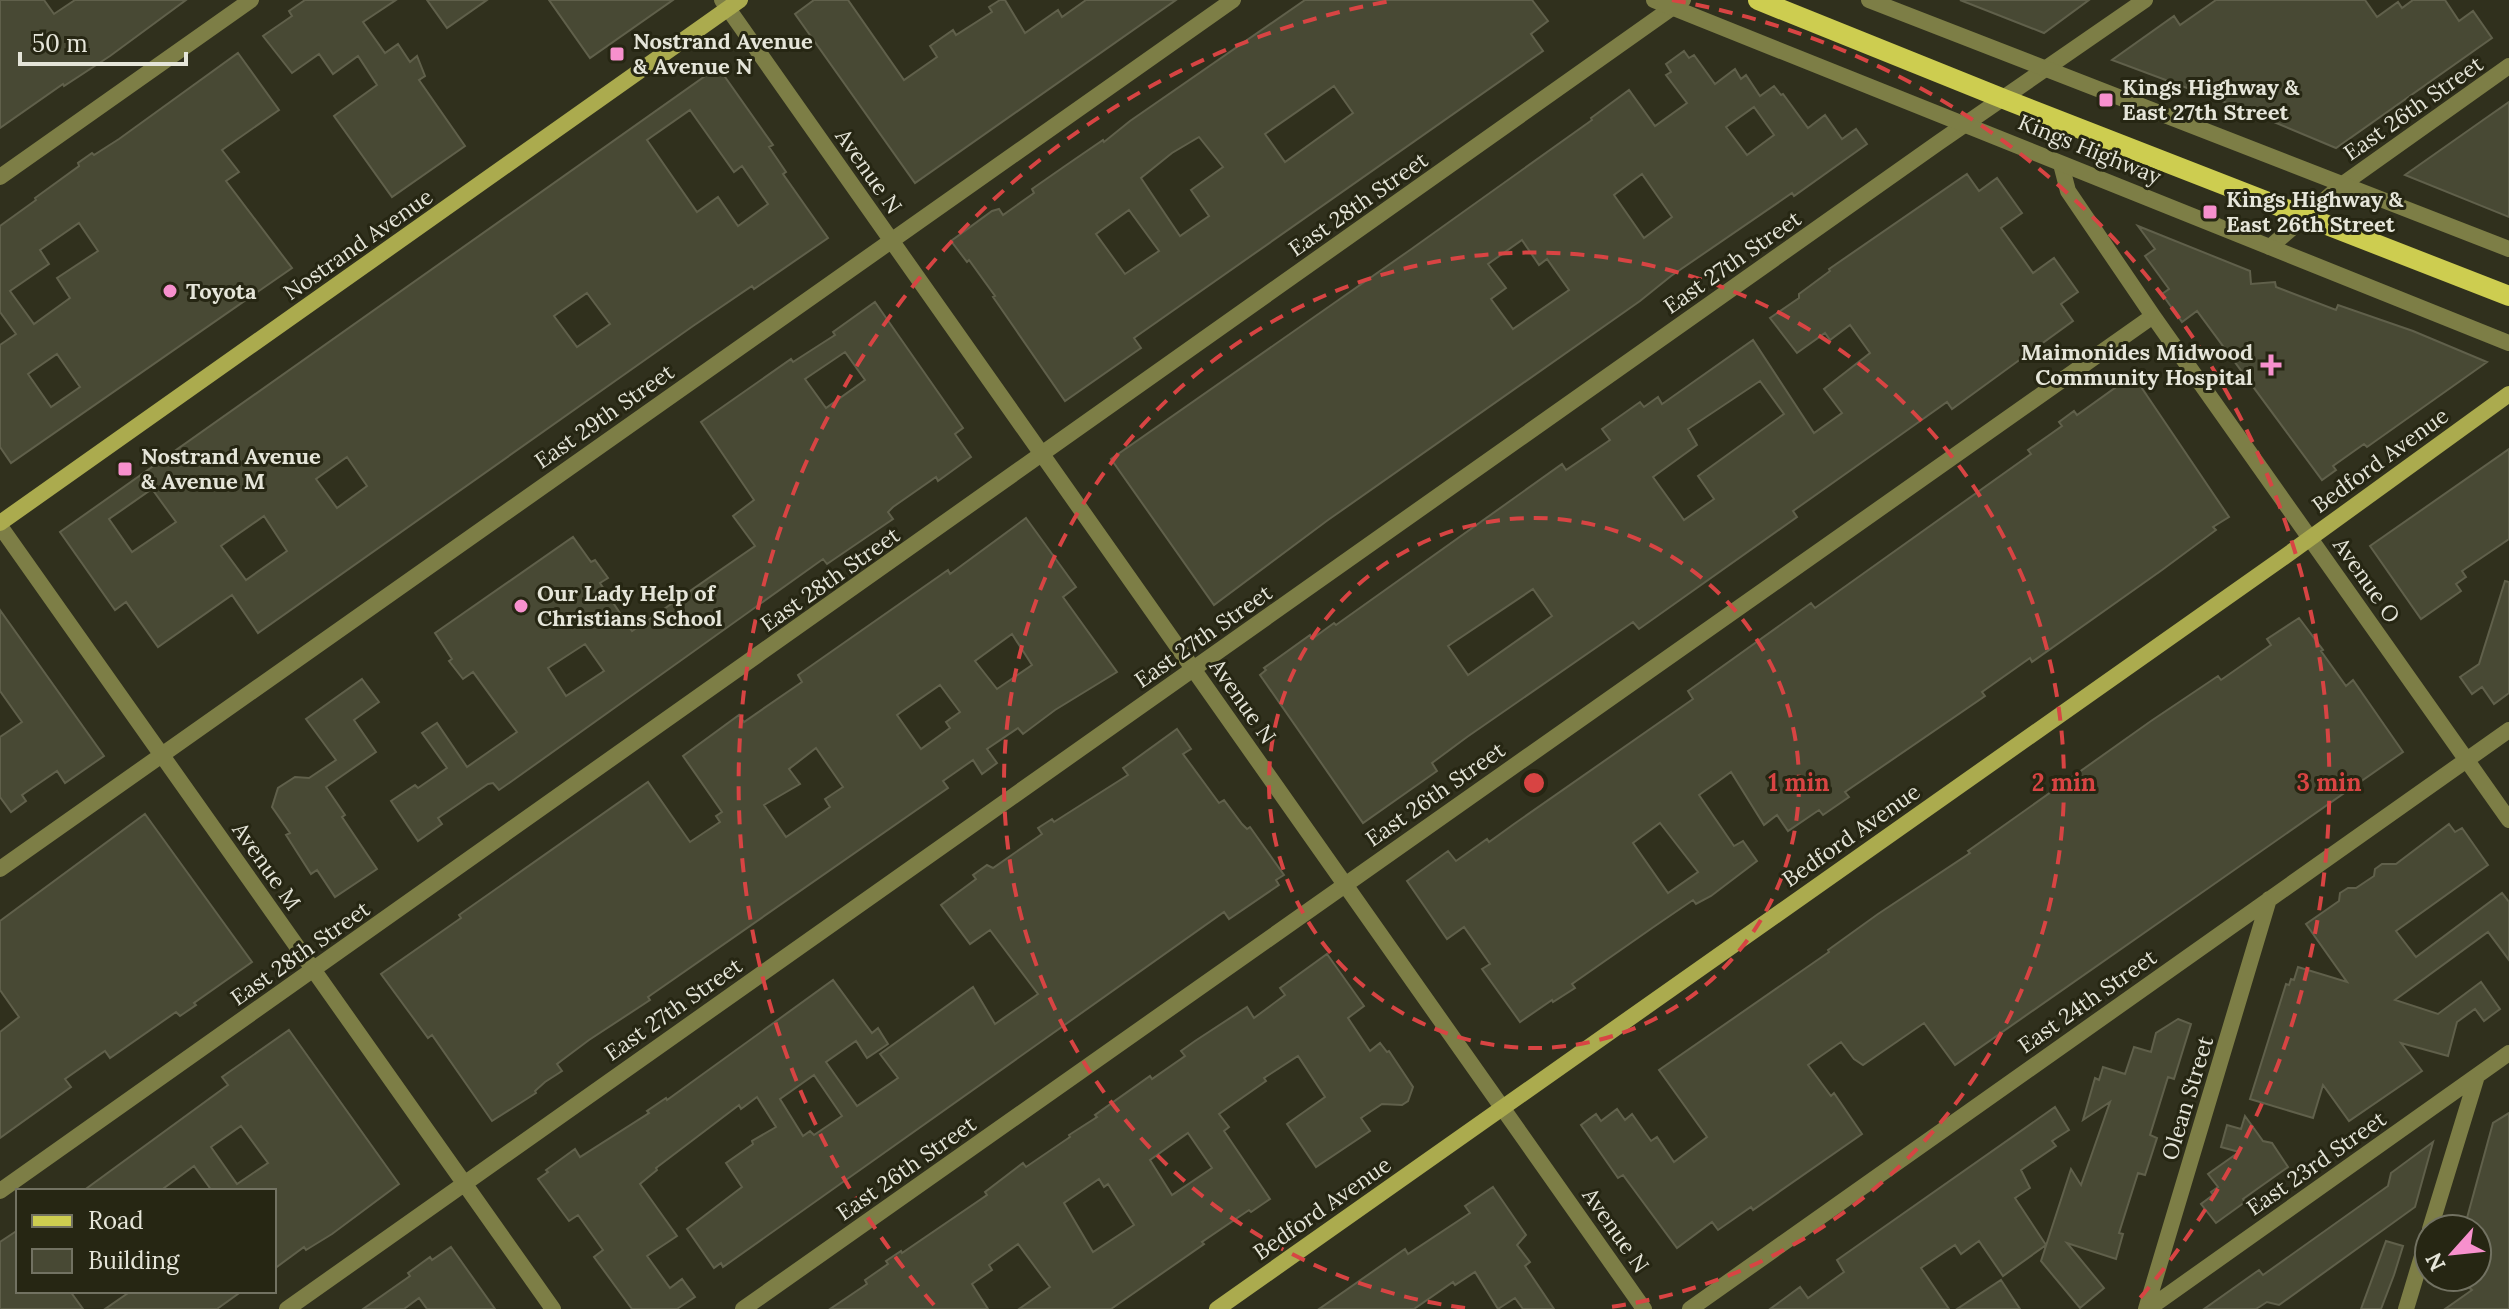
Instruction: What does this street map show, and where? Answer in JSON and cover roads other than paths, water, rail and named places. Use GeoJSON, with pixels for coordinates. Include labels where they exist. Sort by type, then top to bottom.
{"type":"FeatureCollection","features":[{"type":"Feature","properties":{"kind":"main road","name":"Kings Highway"},"geometry":{"type":"LineString","coordinates":[[1758,0],[2509,296]]}},
{"type":"Feature","properties":{"kind":"main road","name":"Nostrand Avenue"},"geometry":{"type":"LineString","coordinates":[[0,524],[730,3]]}},
{"type":"Feature","properties":{"kind":"main road","name":"Bedford Avenue"},"geometry":{"type":"LineString","coordinates":[[1217,1309],[2310,538],[2509,394]]}},
{"type":"Feature","properties":{"kind":"street"},"geometry":{"type":"LineString","coordinates":[[0,177],[251,0]]}},
{"type":"Feature","properties":{"kind":"street","name":"East 29th Street"},"geometry":{"type":"LineString","coordinates":[[0,869],[1233,0]]}},
{"type":"Feature","properties":{"kind":"street","name":"Kings Highway"},"geometry":{"type":"LineString","coordinates":[[1654,0],[1678,4],[2061,164],[2509,343]]}},
{"type":"Feature","properties":{"kind":"street"},"geometry":{"type":"LineString","coordinates":[[1869,0],[2509,249]]}},
{"type":"Feature","properties":{"kind":"street","name":"East 27th Street"},"geometry":{"type":"LineString","coordinates":[[287,1309],[1964,124],[2145,0]]}},
{"type":"Feature","properties":{"kind":"street","name":"Avenue N"},"geometry":{"type":"LineString","coordinates":[[730,3],[891,241],[1644,1309]]}},
{"type":"Feature","properties":{"kind":"street","name":"East 28th Street"},"geometry":{"type":"LineString","coordinates":[[0,1191],[1678,4]]}},
{"type":"Feature","properties":{"kind":"street","name":"East 26th Street"},"geometry":{"type":"LineString","coordinates":[[2270,247],[2343,184],[2509,66]]}},
{"type":"Feature","properties":{"kind":"street","name":"Avenue O"},"geometry":{"type":"LineString","coordinates":[[2061,164],[2068,191],[2153,316],[2509,820]]}},
{"type":"Feature","properties":{"kind":"street","name":"East 26th Street"},"geometry":{"type":"LineString","coordinates":[[743,1309],[2153,316]]}},
{"type":"Feature","properties":{"kind":"street","name":"Avenue M"},"geometry":{"type":"LineString","coordinates":[[0,524],[553,1309]]}},
{"type":"Feature","properties":{"kind":"street","name":"East 24th Street"},"geometry":{"type":"LineString","coordinates":[[1690,1309],[2509,730]]}},
{"type":"Feature","properties":{"kind":"street","name":"Olean Street"},"geometry":{"type":"LineString","coordinates":[[2147,1309],[2269,899]]}},
{"type":"Feature","properties":{"kind":"street","name":"East 23rd Street"},"geometry":{"type":"LineString","coordinates":[[2147,1309],[2509,1053]]}},
{"type":"Feature","properties":{"kind":"street"},"geometry":{"type":"LineString","coordinates":[[2435,1213],[2477,1076]]}},
{"type":"Feature","properties":{"kind":"street"},"geometry":{"type":"LineString","coordinates":[[2406,1309],[2413,1286]]}},
{"type":"Feature","properties":{"kind":"place","name":"Nostrand Avenue & Avenue N"},"geometry":{"type":"Point","coordinates":[617,54]}},
{"type":"Feature","properties":{"kind":"place","name":"Kings Highway & East 27th Street"},"geometry":{"type":"Point","coordinates":[2106,100]}},
{"type":"Feature","properties":{"kind":"place","name":"Kings Highway & East 26th Street"},"geometry":{"type":"Point","coordinates":[2210,212]}},
{"type":"Feature","properties":{"kind":"place","name":"Toyota"},"geometry":{"type":"Point","coordinates":[170,291]}},
{"type":"Feature","properties":{"kind":"place","name":"Maimonides Midwood Community Hospital"},"geometry":{"type":"Point","coordinates":[2271,365]}},
{"type":"Feature","properties":{"kind":"place","name":"Nostrand Avenue & Avenue M"},"geometry":{"type":"Point","coordinates":[125,469]}},
{"type":"Feature","properties":{"kind":"place","name":"Our Lady Help of Christians School"},"geometry":{"type":"Point","coordinates":[521,606]}}]}
